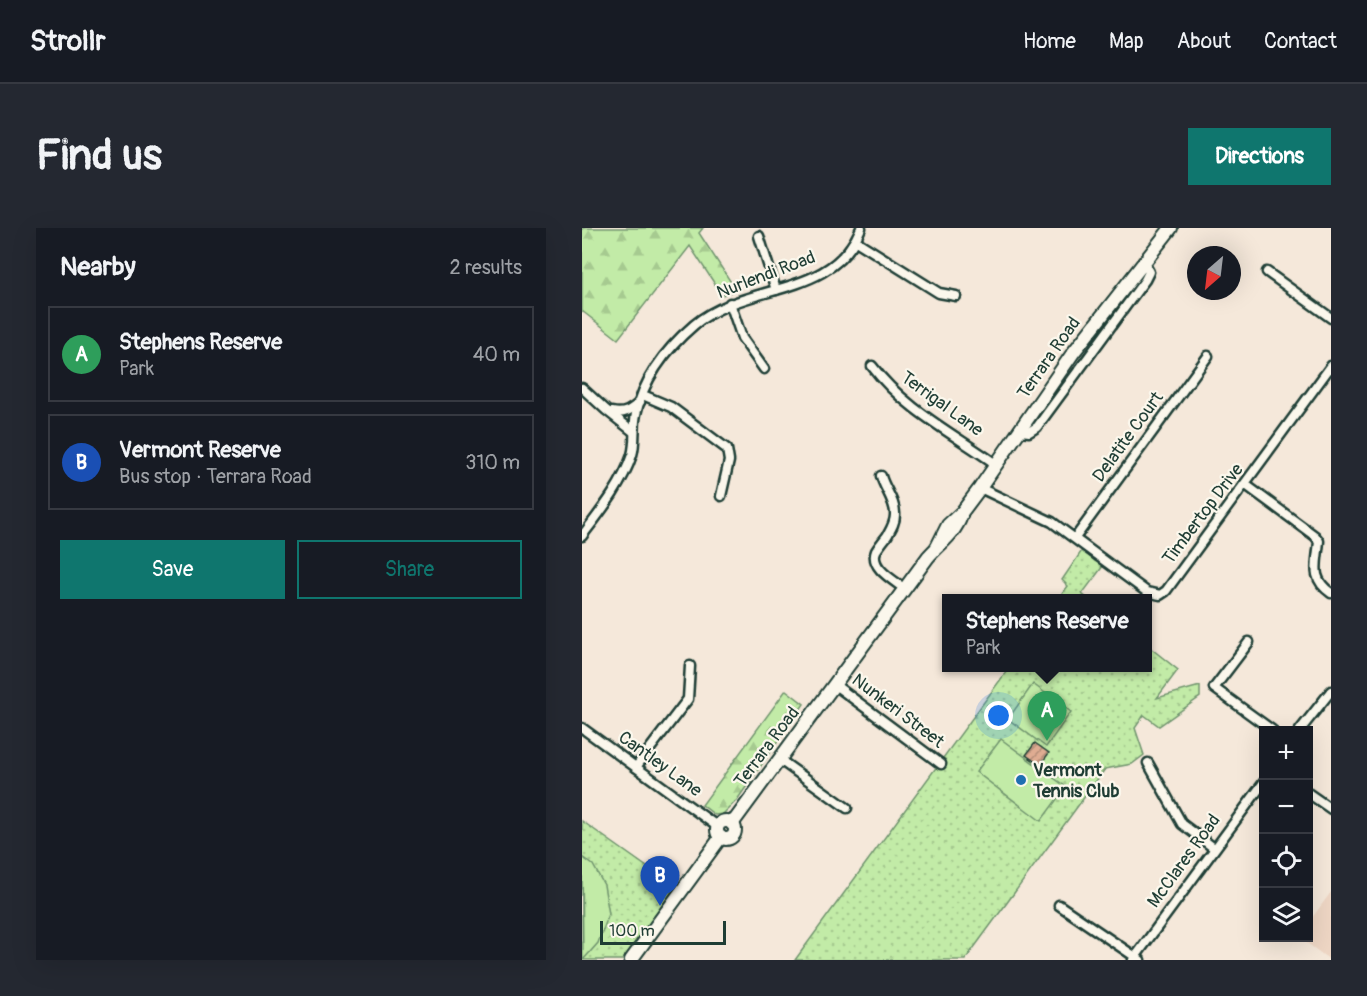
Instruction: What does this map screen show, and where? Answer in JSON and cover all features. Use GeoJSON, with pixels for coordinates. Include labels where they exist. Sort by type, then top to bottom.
{"type":"FeatureCollection","features":[{"type":"Feature","properties":{"kind":"main road","name":"Terrara Road"},"geometry":{"type":"LineString","coordinates":[[720,832],[724,822],[732,824],[780,760],[939,544],[948,525],[960,516],[997,465],[1080,344],[1171,228]]}},
{"type":"Feature","properties":{"kind":"main road"},"geometry":{"type":"LineString","coordinates":[[631,960],[720,832]]}},
{"type":"Feature","properties":{"kind":"street","name":"Nurlendi Road"},"geometry":{"type":"LineString","coordinates":[[582,536],[605,506],[628,467],[633,451],[636,414],[641,398],[657,363],[675,341],[697,322],[730,303],[812,279],[825,272],[847,253],[856,241],[861,228]]}},
{"type":"Feature","properties":{"kind":"street"},"geometry":{"type":"LineString","coordinates":[[759,236],[776,290]]}},
{"type":"Feature","properties":{"kind":"street"},"geometry":{"type":"LineString","coordinates":[[856,241],[939,293],[956,296]]}},
{"type":"Feature","properties":{"kind":"street"},"geometry":{"type":"LineString","coordinates":[[1267,272],[1331,318]]}},
{"type":"Feature","properties":{"kind":"street"},"geometry":{"type":"LineString","coordinates":[[730,303],[742,338],[764,369]]}},
{"type":"Feature","properties":{"kind":"street","name":"Delatite Court"},"geometry":{"type":"LineString","coordinates":[[1075,537],[1209,356]]}},
{"type":"Feature","properties":{"kind":"street","name":"Terrigal Lane"},"geometry":{"type":"LineString","coordinates":[[872,366],[886,385],[933,422],[960,437],[997,465]]}},
{"type":"Feature","properties":{"kind":"street","name":"Timbertop Drive"},"geometry":{"type":"LineString","coordinates":[[980,488],[1052,522],[1147,592],[1160,595],[1166,591],[1246,484],[1331,366]]}},
{"type":"Feature","properties":{"kind":"street"},"geometry":{"type":"LineString","coordinates":[[582,388],[634,432]]}},
{"type":"Feature","properties":{"kind":"street"},"geometry":{"type":"LineString","coordinates":[[606,410],[620,414],[631,410],[641,398],[670,407],[726,449],[729,460],[721,496]]}},
{"type":"Feature","properties":{"kind":"street"},"geometry":{"type":"LineString","coordinates":[[881,476],[895,516],[892,527],[875,553],[875,562],[882,571],[905,589]]}},
{"type":"Feature","properties":{"kind":"street"},"geometry":{"type":"LineString","coordinates":[[1246,484],[1319,541],[1316,579],[1331,593]]}},
{"type":"Feature","properties":{"kind":"street"},"geometry":{"type":"LineString","coordinates":[[1249,642],[1214,688],[1266,726]]}},
{"type":"Feature","properties":{"kind":"street"},"geometry":{"type":"LineString","coordinates":[[636,767],[688,699],[690,666]]}},
{"type":"Feature","properties":{"kind":"street","name":"Nunkeri Street"},"geometry":{"type":"LineString","coordinates":[[836,684],[941,764]]}},
{"type":"Feature","properties":{"kind":"street"},"geometry":{"type":"LineString","coordinates":[[1303,726],[1331,691]]}},
{"type":"Feature","properties":{"kind":"street","name":"Cantley Lane"},"geometry":{"type":"LineString","coordinates":[[582,728],[720,832]]}},
{"type":"Feature","properties":{"kind":"street"},"geometry":{"type":"LineString","coordinates":[[780,760],[847,808]]}},
{"type":"Feature","properties":{"kind":"street"},"geometry":{"type":"LineString","coordinates":[[1148,763],[1182,824],[1214,848]]}},
{"type":"Feature","properties":{"kind":"street","name":"McClares Road"},"geometry":{"type":"LineString","coordinates":[[1136,959],[1259,787]]}},
{"type":"Feature","properties":{"kind":"street"},"geometry":{"type":"LineString","coordinates":[[1313,796],[1331,809]]}},
{"type":"Feature","properties":{"kind":"street"},"geometry":{"type":"LineString","coordinates":[[1059,905],[1136,959]]}},
{"type":"Feature","properties":{"kind":"shaded area"},"geometry":{"type":"Polygon","coordinates":[[[1331,892],[1331,960],[1305,942],[1313,942],[1313,917],[1331,892]]]}},
{"type":"Feature","properties":{"kind":"green space"},"geometry":{"type":"Polygon","coordinates":[[[582,228],[703,228],[699,233],[736,290],[722,295],[690,246],[618,339],[582,311],[582,228]]]}},
{"type":"Feature","properties":{"kind":"green space"},"geometry":{"type":"Polygon","coordinates":[[[1083,549],[1103,566],[1082,594],[1062,594],[1068,586],[1062,580],[1083,549]]]}},
{"type":"Feature","properties":{"kind":"green space"},"geometry":{"type":"Polygon","coordinates":[[[1152,649],[1178,670],[1157,698],[1200,686],[1200,697],[1159,726],[1144,715],[1135,728],[1144,755],[1132,764],[1105,769],[965,960],[795,960],[1006,672],[1152,672],[1152,649]]]}},
{"type":"Feature","properties":{"kind":"green space"},"geometry":{"type":"Polygon","coordinates":[[[1033,684],[1071,712],[1046,747],[1008,719],[1033,684]]]}},
{"type":"Feature","properties":{"kind":"green space"},"geometry":{"type":"Polygon","coordinates":[[[786,690],[804,704],[737,800],[723,814],[715,815],[702,805],[786,690]]]}},
{"type":"Feature","properties":{"kind":"green space","name":"Vermont Tennis Club"},"geometry":{"type":"Polygon","coordinates":[[[1001,739],[1066,787],[1041,821],[976,772],[1001,739]]]}},
{"type":"Feature","properties":{"kind":"green space"},"geometry":{"type":"Polygon","coordinates":[[[582,821],[678,889],[625,960],[582,960],[582,821]]]}},
{"type":"Feature","properties":{"kind":"green space"},"geometry":{"type":"Polygon","coordinates":[[[582,857],[593,865],[604,885],[609,914],[598,943],[583,960],[582,857]]]}},
{"type":"Feature","properties":{"kind":"building"},"geometry":{"type":"Polygon","coordinates":[[[1035,743],[1049,753],[1040,765],[1026,755],[1035,743]]]}},
{"type":"Feature","properties":{"kind":"place","name":"Stephens Reserve"},"geometry":{"type":"Point","coordinates":[1047,741]}},
{"type":"Feature","properties":{"kind":"place","name":"Vermont Tennis Club"},"geometry":{"type":"Point","coordinates":[1021,780]}},
{"type":"Feature","properties":{"kind":"place","name":"Vermont Reserve"},"geometry":{"type":"Point","coordinates":[660,906]}}]}
